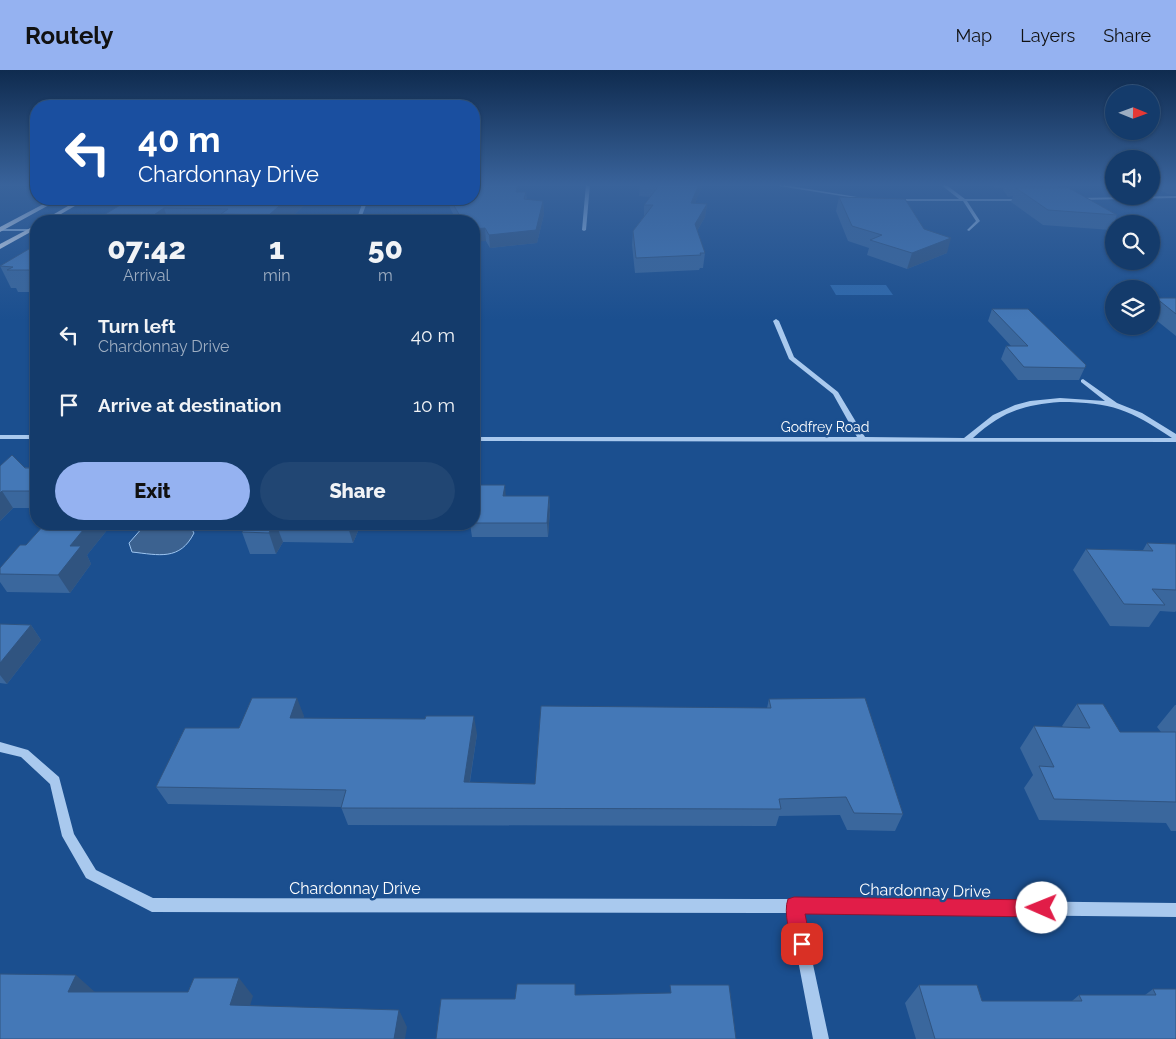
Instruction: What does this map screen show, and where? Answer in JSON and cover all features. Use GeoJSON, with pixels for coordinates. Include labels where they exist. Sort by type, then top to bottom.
{"type":"FeatureCollection","features":[{"type":"Feature","properties":{"kind":"main road"},"geometry":{"type":"LineString","coordinates":[[0,247],[30,230]]}},
{"type":"Feature","properties":{"kind":"street"},"geometry":{"type":"LineString","coordinates":[[0,230],[30,230]]}},
{"type":"Feature","properties":{"kind":"street"},"geometry":{"type":"LineString","coordinates":[[776,321],[792,358],[836,393],[862,439]]}},
{"type":"Feature","properties":{"kind":"street"},"geometry":{"type":"LineString","coordinates":[[1083,382],[1114,404],[1148,419],[1176,439]]}},
{"type":"Feature","properties":{"kind":"street"},"geometry":{"type":"LineString","coordinates":[[966,440],[1005,411],[1019,406],[1072,401],[1114,404]]}},
{"type":"Feature","properties":{"kind":"street"},"geometry":{"type":"LineString","coordinates":[[0,437],[30,437]]}},
{"type":"Feature","properties":{"kind":"street","name":"Godfrey Road"},"geometry":{"type":"LineString","coordinates":[[480,438],[1176,439]]}},
{"type":"Feature","properties":{"kind":"street","name":"Chardonnay Drive"},"geometry":{"type":"LineString","coordinates":[[0,747],[24,753],[55,781],[68,836],[92,874],[152,905],[794,906],[1176,910]]}},
{"type":"Feature","properties":{"kind":"street"},"geometry":{"type":"LineString","coordinates":[[794,906],[821,1039]]}},
{"type":"Feature","properties":{"kind":"shaded area"},"geometry":{"type":"Polygon","coordinates":[[[830,285],[886,285],[893,295],[836,295],[830,285]]]}},
{"type":"Feature","properties":{"kind":"shaded area"},"geometry":{"type":"Polygon","coordinates":[[[140,530],[192,530],[194,533],[182,548],[168,554],[132,552],[129,543],[140,530]]]}},
{"type":"Feature","properties":{"kind":"building"},"geometry":{"type":"Polygon","coordinates":[[[486,229],[536,229],[536,230],[489,235],[486,229]]]}},
{"type":"Feature","properties":{"kind":"building"},"geometry":{"type":"Polygon","coordinates":[[[634,229],[697,229],[705,253],[700,253],[701,255],[636,258],[634,229]]]}},
{"type":"Feature","properties":{"kind":"building"},"geometry":{"type":"Polygon","coordinates":[[[863,229],[925,229],[951,238],[912,253],[870,240],[882,235],[863,229]]]}},
{"type":"Feature","properties":{"kind":"building"},"geometry":{"type":"Polygon","coordinates":[[[30,248],[30,270],[7,270],[13,267],[0,266],[30,248]]]}},
{"type":"Feature","properties":{"kind":"building"},"geometry":{"type":"Polygon","coordinates":[[[1160,298],[1176,298],[1176,314],[1160,301],[1160,298]]]}},
{"type":"Feature","properties":{"kind":"building"},"geometry":{"type":"Polygon","coordinates":[[[992,309],[1028,309],[1086,365],[1085,368],[1024,367],[1006,346],[1028,346],[992,309]]]}},
{"type":"Feature","properties":{"kind":"building"},"geometry":{"type":"Polygon","coordinates":[[[12,455],[25,468],[30,468],[30,491],[2,491],[0,493],[0,466],[12,455]]]}},
{"type":"Feature","properties":{"kind":"building"},"geometry":{"type":"Polygon","coordinates":[[[480,485],[505,485],[503,496],[549,496],[547,523],[480,523],[480,485]]]}},
{"type":"Feature","properties":{"kind":"building"},"geometry":{"type":"Polygon","coordinates":[[[40,530],[83,530],[70,546],[81,546],[58,575],[0,574],[0,568],[20,545],[26,545],[40,530]]]}},
{"type":"Feature","properties":{"kind":"building"},"geometry":{"type":"Polygon","coordinates":[[[243,530],[270,530],[269,533],[242,532],[243,530]]]}},
{"type":"Feature","properties":{"kind":"building"},"geometry":{"type":"Polygon","coordinates":[[[1147,543],[1176,544],[1176,590],[1152,589],[1165,605],[1124,604],[1086,549],[1153,551],[1147,543]]]}},
{"type":"Feature","properties":{"kind":"building"},"geometry":{"type":"Polygon","coordinates":[[[0,624],[31,625],[0,663],[0,624]]]}},
{"type":"Feature","properties":{"kind":"building"},"geometry":{"type":"Polygon","coordinates":[[[252,698],[297,698],[290,718],[425,719],[426,716],[474,716],[464,782],[535,784],[541,706],[771,708],[769,699],[865,698],[903,814],[854,813],[846,797],[779,799],[781,809],[341,808],[346,790],[156,787],[185,728],[239,728],[252,698]]]}},
{"type":"Feature","properties":{"kind":"building"},"geometry":{"type":"Polygon","coordinates":[[[1077,704],[1103,704],[1120,732],[1176,732],[1176,802],[1054,799],[1039,766],[1054,767],[1034,726],[1090,728],[1077,704]]]}},
{"type":"Feature","properties":{"kind":"building"},"geometry":{"type":"Polygon","coordinates":[[[0,974],[76,975],[68,992],[188,992],[194,978],[239,978],[230,1005],[399,1010],[394,1039],[0,1039],[0,974]]]}},
{"type":"Feature","properties":{"kind":"building"},"geometry":{"type":"Polygon","coordinates":[[[517,984],[575,984],[575,995],[671,993],[670,985],[729,985],[736,1039],[436,1039],[441,999],[515,999],[517,984]]]}},
{"type":"Feature","properties":{"kind":"building"},"geometry":{"type":"Polygon","coordinates":[[[919,985],[977,985],[982,1001],[1082,1001],[1079,995],[1156,995],[1153,989],[1176,989],[1176,1039],[935,1039],[919,985]]]}},
{"type":"Feature","properties":{"kind":"route"},"geometry":{"type":"LineString","coordinates":[[802,944],[794,906],[1042,908]]}}]}
